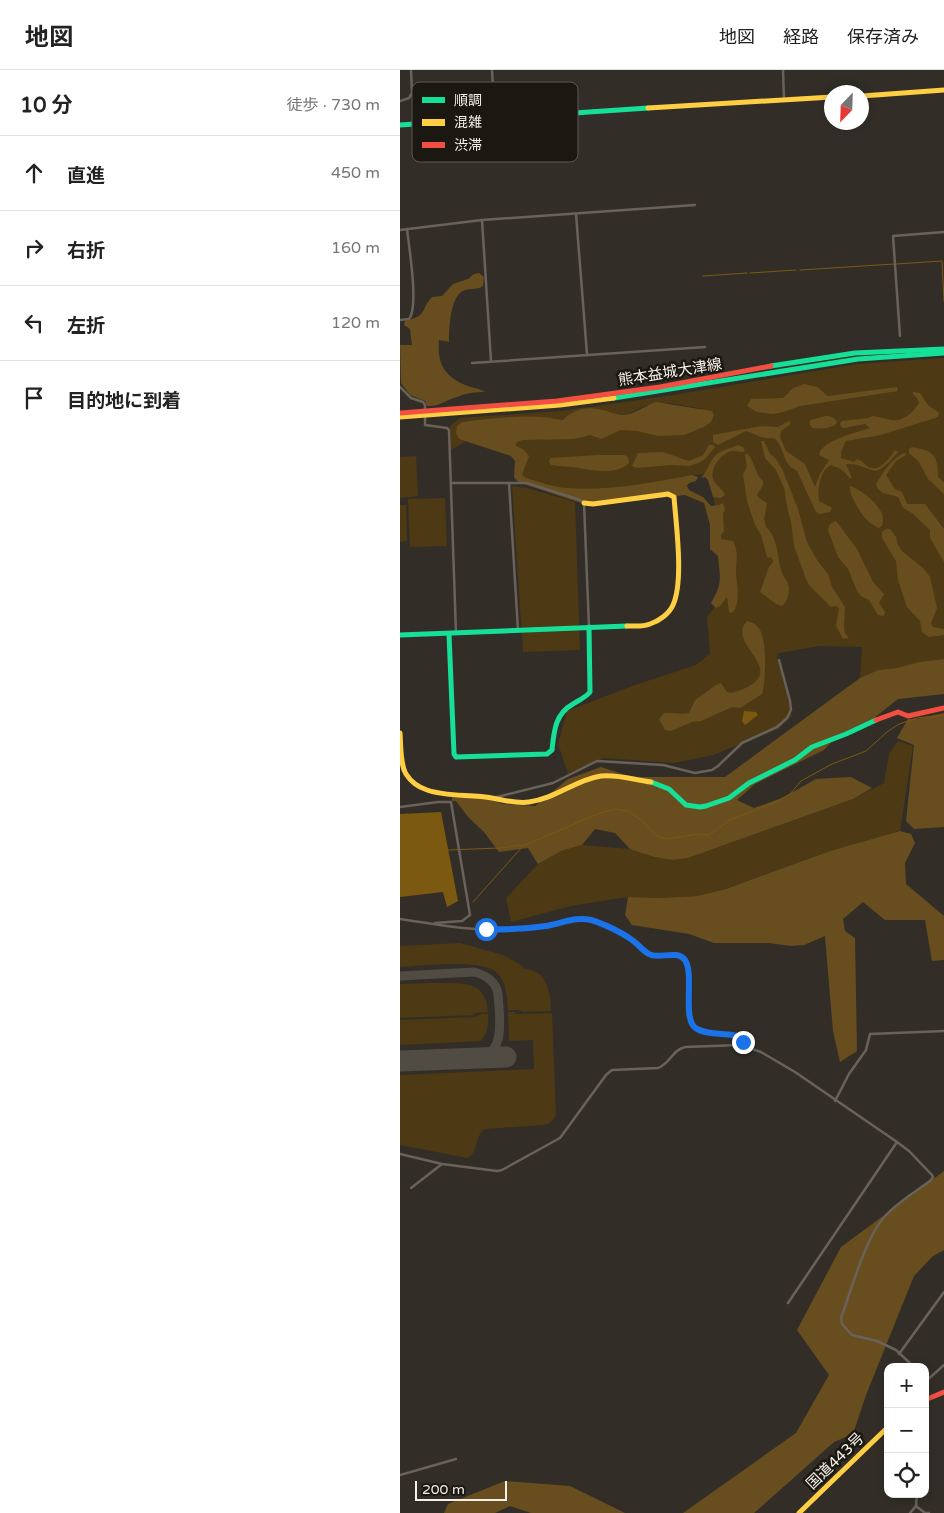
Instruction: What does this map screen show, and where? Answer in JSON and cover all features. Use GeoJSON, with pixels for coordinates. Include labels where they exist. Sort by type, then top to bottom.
{"type":"FeatureCollection","features":[{"type":"Feature","properties":{"kind":"main road"},"geometry":{"type":"LineString","coordinates":[[869,95],[944,90]]}},
{"type":"Feature","properties":{"kind":"main road"},"geometry":{"type":"LineString","coordinates":[[578,114],[824,98]]}},
{"type":"Feature","properties":{"kind":"main road","name":"熊本益城大津線"},"geometry":{"type":"LineString","coordinates":[[400,413],[556,401],[660,387],[804,360],[855,353],[944,349]]}},
{"type":"Feature","properties":{"kind":"main road","name":"熊本益城大津線"},"geometry":{"type":"LineString","coordinates":[[400,417],[560,405],[662,391],[849,360],[944,354]]}},
{"type":"Feature","properties":{"kind":"main road"},"geometry":{"type":"LineString","coordinates":[[400,635],[648,625],[661,619],[674,603],[677,595],[678,576],[674,497],[668,494],[593,504],[584,503]]}},
{"type":"Feature","properties":{"kind":"main road"},"geometry":{"type":"LineString","coordinates":[[449,634],[454,754],[456,757],[537,755],[551,753],[555,724],[559,715],[565,708],[588,696],[590,692],[589,627]]}},
{"type":"Feature","properties":{"kind":"main road"},"geometry":{"type":"LineString","coordinates":[[400,732],[403,767],[409,779],[417,786],[436,792],[492,798],[507,802],[528,802],[556,795],[575,784],[604,776],[654,782],[669,790],[686,805],[700,807],[729,798],[749,783],[795,760],[812,748],[882,717],[898,712],[908,716],[944,708]]}},
{"type":"Feature","properties":{"kind":"main road"},"geometry":{"type":"LineString","coordinates":[[929,1398],[944,1392]]}},
{"type":"Feature","properties":{"kind":"main road","name":"国道443号"},"geometry":{"type":"LineString","coordinates":[[799,1513],[884,1431]]}},
{"type":"Feature","properties":{"kind":"street"},"geometry":{"type":"LineString","coordinates":[[400,100],[409,98],[412,94],[411,70]]}},
{"type":"Feature","properties":{"kind":"street"},"geometry":{"type":"LineString","coordinates":[[783,70],[784,100]]}},
{"type":"Feature","properties":{"kind":"street"},"geometry":{"type":"LineString","coordinates":[[400,230],[482,220],[695,205]]}},
{"type":"Feature","properties":{"kind":"street"},"geometry":{"type":"LineString","coordinates":[[576,214],[587,354]]}},
{"type":"Feature","properties":{"kind":"street"},"geometry":{"type":"LineString","coordinates":[[482,220],[490,361]]}},
{"type":"Feature","properties":{"kind":"street"},"geometry":{"type":"LineString","coordinates":[[400,320],[408,319],[413,312],[408,229]]}},
{"type":"Feature","properties":{"kind":"street"},"geometry":{"type":"LineString","coordinates":[[900,336],[893,236],[944,232]]}},
{"type":"Feature","properties":{"kind":"street"},"geometry":{"type":"LineString","coordinates":[[472,362],[705,346]]}},
{"type":"Feature","properties":{"kind":"street"},"geometry":{"type":"LineString","coordinates":[[400,387],[411,398],[423,402],[425,423],[427,425],[449,430],[456,633]]}},
{"type":"Feature","properties":{"kind":"street"},"geometry":{"type":"LineString","coordinates":[[451,483],[527,483],[583,501],[589,627]]}},
{"type":"Feature","properties":{"kind":"street"},"geometry":{"type":"LineString","coordinates":[[509,483],[518,630]]}},
{"type":"Feature","properties":{"kind":"street"},"geometry":{"type":"LineString","coordinates":[[492,798],[553,783],[597,761],[663,765],[695,774],[712,770],[742,743],[777,727],[787,718],[791,710],[790,701],[779,660]]}},
{"type":"Feature","properties":{"kind":"street"},"geometry":{"type":"LineString","coordinates":[[400,808],[438,802],[451,802],[470,914],[462,921],[432,923],[400,919]]}},
{"type":"Feature","properties":{"kind":"street"},"geometry":{"type":"LineString","coordinates":[[400,919],[461,928],[499,930],[548,926],[575,919],[591,920],[631,939],[649,954],[655,956],[668,954],[685,960],[688,969],[690,1012],[693,1026],[699,1030],[733,1034],[742,1037],[743,1044],[740,1045]]}},
{"type":"Feature","properties":{"kind":"street"},"geometry":{"type":"LineString","coordinates":[[836,1101],[849,1074],[866,1050],[870,1034],[944,1031]]}},
{"type":"Feature","properties":{"kind":"street"},"geometry":{"type":"LineString","coordinates":[[400,1154],[442,1164],[497,1172],[560,1138],[606,1075],[612,1070],[658,1068],[665,1065],[677,1050],[685,1047],[740,1045],[775,1059],[897,1142],[914,1156],[932,1178],[885,1216],[876,1227],[841,1318],[842,1324],[852,1335],[877,1341],[896,1350],[909,1363]]}},
{"type":"Feature","properties":{"kind":"street"},"geometry":{"type":"LineString","coordinates":[[788,1302],[897,1142]]}},
{"type":"Feature","properties":{"kind":"street"},"geometry":{"type":"LineString","coordinates":[[412,1188],[442,1164]]}},
{"type":"Feature","properties":{"kind":"street"},"geometry":{"type":"LineString","coordinates":[[899,1354],[944,1292]]}},
{"type":"Feature","properties":{"kind":"street"},"geometry":{"type":"LineString","coordinates":[[929,1379],[944,1365]]}},
{"type":"Feature","properties":{"kind":"street"},"geometry":{"type":"LineString","coordinates":[[400,1476],[456,1459]]}},
{"type":"Feature","properties":{"kind":"street"},"geometry":{"type":"LineString","coordinates":[[910,1513],[916,1506],[916,1498]]}},
{"type":"Feature","properties":{"kind":"street"},"geometry":{"type":"LineString","coordinates":[[916,1506],[925,1513],[928,1513]]}},
{"type":"Feature","properties":{"kind":"shaded area"},"geometry":{"type":"Polygon","coordinates":[[[479,273],[484,277],[483,286],[461,292],[454,302],[449,342],[439,340],[439,355],[443,368],[447,373],[465,385],[485,392],[467,394],[439,404],[427,406],[425,401],[410,395],[401,383],[400,345],[412,345],[410,329],[404,325],[405,321],[418,317],[432,297],[442,296],[453,284],[479,273]]]}},
{"type":"Feature","properties":{"kind":"shaded area"},"geometry":{"type":"Polygon","coordinates":[[[944,358],[944,667],[878,670],[860,678],[862,647],[819,646],[780,653],[777,655],[792,716],[778,729],[713,755],[674,763],[604,758],[568,773],[558,744],[567,711],[632,686],[696,665],[710,654],[707,617],[725,594],[729,583],[709,474],[692,475],[588,496],[519,478],[520,469],[508,444],[517,434],[703,409],[669,403],[647,405],[626,415],[611,414],[599,409],[563,420],[553,418],[463,422],[457,426],[459,439],[466,441],[451,450],[450,426],[460,418],[560,411],[661,397],[857,364],[944,358]]]}},
{"type":"Feature","properties":{"kind":"shaded area"},"geometry":{"type":"Polygon","coordinates":[[[804,384],[817,387],[828,396],[897,387],[898,391],[800,406],[772,414],[757,412],[747,406],[751,399],[783,398],[793,388],[804,384]]]}},
{"type":"Feature","properties":{"kind":"shaded area"},"geometry":{"type":"Polygon","coordinates":[[[913,392],[920,393],[928,405],[939,413],[938,417],[881,435],[846,441],[841,452],[841,458],[854,462],[857,459],[871,468],[880,467],[895,450],[898,452],[882,468],[877,470],[846,464],[852,478],[849,478],[837,467],[831,465],[827,468],[820,481],[818,497],[819,501],[832,508],[830,512],[820,514],[816,512],[797,471],[786,461],[780,445],[775,439],[746,431],[718,445],[713,442],[713,435],[761,426],[778,427],[789,421],[791,424],[781,431],[780,437],[786,451],[805,464],[815,487],[820,474],[829,460],[819,455],[821,450],[832,441],[870,428],[865,424],[844,428],[840,424],[842,421],[873,416],[892,420],[901,419],[912,412],[919,403],[913,392]]]}},
{"type":"Feature","properties":{"kind":"shaded area"},"geometry":{"type":"Polygon","coordinates":[[[656,402],[712,411],[714,415],[711,422],[704,427],[684,435],[658,436],[637,431],[621,430],[601,439],[590,435],[574,439],[522,440],[516,443],[516,446],[524,450],[529,456],[522,475],[526,478],[551,485],[583,489],[630,486],[692,475],[698,477],[696,481],[689,483],[687,486],[689,490],[703,497],[711,506],[723,503],[725,509],[723,514],[724,531],[721,539],[733,541],[736,549],[738,598],[732,613],[729,612],[727,597],[716,608],[711,603],[719,585],[720,576],[718,556],[710,549],[710,525],[704,503],[685,495],[590,506],[518,482],[514,477],[515,461],[511,456],[459,439],[456,433],[457,426],[462,422],[525,417],[563,420],[574,412],[588,408],[624,415],[656,402]]]}},
{"type":"Feature","properties":{"kind":"shaded area"},"geometry":{"type":"Polygon","coordinates":[[[825,416],[832,417],[837,423],[829,427],[812,428],[810,420],[825,416]]]}},
{"type":"Feature","properties":{"kind":"shaded area"},"geometry":{"type":"Polygon","coordinates":[[[761,441],[764,441],[770,454],[776,459],[782,469],[798,509],[807,542],[817,560],[828,574],[832,587],[845,607],[844,627],[845,633],[849,638],[843,639],[836,626],[839,608],[836,606],[831,607],[809,585],[806,579],[794,546],[784,488],[776,470],[765,458],[761,441]]]}},
{"type":"Feature","properties":{"kind":"shaded area"},"geometry":{"type":"Polygon","coordinates":[[[709,445],[715,447],[706,458],[699,463],[689,466],[672,465],[636,468],[632,466],[638,453],[663,452],[689,461],[703,455],[709,445]]]}},
{"type":"Feature","properties":{"kind":"shaded area"},"geometry":{"type":"Polygon","coordinates":[[[738,445],[745,450],[743,452],[728,452],[720,458],[713,470],[713,479],[725,495],[721,498],[713,497],[708,480],[705,477],[701,478],[718,453],[738,445]]]}},
{"type":"Feature","properties":{"kind":"shaded area"},"geometry":{"type":"Polygon","coordinates":[[[912,447],[925,450],[933,455],[937,463],[938,477],[944,482],[944,494],[928,479],[919,462],[909,453],[909,449],[912,447]]]}},
{"type":"Feature","properties":{"kind":"shaded area"},"geometry":{"type":"Polygon","coordinates":[[[747,453],[763,481],[763,485],[757,495],[767,503],[764,519],[766,527],[773,535],[781,570],[789,586],[787,598],[782,606],[776,604],[760,592],[769,567],[773,562],[772,558],[767,557],[761,535],[755,525],[747,501],[743,474],[747,467],[745,455],[747,453]]]}},
{"type":"Feature","properties":{"kind":"shaded area"},"geometry":{"type":"Polygon","coordinates":[[[905,453],[906,455],[896,461],[886,475],[895,489],[902,492],[907,504],[925,504],[944,529],[944,562],[930,538],[930,530],[912,513],[903,508],[898,497],[883,493],[876,484],[892,462],[905,453]]]}},
{"type":"Feature","properties":{"kind":"shaded area"},"geometry":{"type":"Polygon","coordinates":[[[624,455],[628,457],[629,463],[612,471],[605,471],[554,466],[549,462],[550,458],[624,455]]]}},
{"type":"Feature","properties":{"kind":"shaded area"},"geometry":{"type":"Polygon","coordinates":[[[416,456],[418,496],[400,498],[400,457],[416,456]]]}},
{"type":"Feature","properties":{"kind":"shaded area"},"geometry":{"type":"Polygon","coordinates":[[[512,486],[527,488],[575,502],[580,650],[523,652],[512,486]]]}},
{"type":"Feature","properties":{"kind":"shaded area"},"geometry":{"type":"Polygon","coordinates":[[[850,486],[862,492],[879,508],[883,521],[881,527],[878,528],[863,515],[853,498],[850,486]]]}},
{"type":"Feature","properties":{"kind":"shaded area"},"geometry":{"type":"Polygon","coordinates":[[[445,498],[447,546],[410,547],[408,499],[445,498]]]}},
{"type":"Feature","properties":{"kind":"shaded area"},"geometry":{"type":"Polygon","coordinates":[[[400,505],[406,505],[407,541],[400,542],[400,505]]]}},
{"type":"Feature","properties":{"kind":"shaded area"},"geometry":{"type":"Polygon","coordinates":[[[836,521],[857,549],[873,582],[884,594],[879,603],[885,612],[884,616],[878,615],[869,600],[861,596],[857,591],[848,569],[838,557],[828,530],[830,524],[836,521]]]}},
{"type":"Feature","properties":{"kind":"shaded area"},"geometry":{"type":"Polygon","coordinates":[[[890,529],[896,537],[902,551],[923,568],[930,577],[937,608],[931,623],[933,627],[944,629],[944,635],[929,637],[922,632],[920,621],[907,607],[898,580],[896,561],[882,538],[882,532],[890,529]]]}},
{"type":"Feature","properties":{"kind":"shaded area"},"geometry":{"type":"Polygon","coordinates":[[[747,621],[759,628],[764,643],[765,671],[762,694],[740,708],[732,707],[701,721],[692,722],[671,731],[665,730],[659,719],[664,713],[689,713],[695,700],[716,685],[721,683],[727,692],[732,693],[751,685],[759,677],[760,668],[756,658],[744,640],[742,630],[747,621]]]}},
{"type":"Feature","properties":{"kind":"shaded area"},"geometry":{"type":"Polygon","coordinates":[[[944,659],[944,694],[898,699],[874,718],[838,735],[824,750],[755,784],[737,800],[754,808],[782,798],[816,779],[851,777],[872,788],[853,799],[688,858],[673,860],[654,857],[630,849],[615,833],[595,829],[582,845],[561,851],[538,864],[528,848],[499,852],[456,801],[452,801],[452,795],[488,799],[503,804],[535,806],[568,779],[601,767],[632,777],[725,777],[860,678],[878,670],[944,659]]]}},
{"type":"Feature","properties":{"kind":"shaded area"},"geometry":{"type":"Polygon","coordinates":[[[744,711],[756,712],[758,715],[745,725],[742,721],[744,711]]]}},
{"type":"Feature","properties":{"kind":"shaded area"},"geometry":{"type":"Polygon","coordinates":[[[944,713],[944,827],[914,829],[906,821],[914,745],[897,738],[908,719],[944,713]]]}},
{"type":"Feature","properties":{"kind":"shaded area"},"geometry":{"type":"Polygon","coordinates":[[[898,741],[913,746],[900,831],[830,851],[726,889],[697,896],[628,897],[571,906],[511,922],[506,898],[538,864],[561,851],[582,845],[630,849],[654,857],[673,860],[688,858],[853,799],[884,783],[889,754],[898,741]]]}},
{"type":"Feature","properties":{"kind":"shaded area"},"geometry":{"type":"Polygon","coordinates":[[[441,812],[458,901],[447,907],[443,892],[400,897],[400,814],[441,812]]]}},
{"type":"Feature","properties":{"kind":"shaded area"},"geometry":{"type":"Polygon","coordinates":[[[900,831],[911,834],[915,843],[905,863],[906,884],[944,916],[944,960],[932,961],[925,920],[885,920],[863,902],[843,919],[845,931],[855,938],[857,1051],[840,1062],[833,1031],[825,936],[804,945],[791,946],[769,943],[714,943],[689,934],[632,925],[625,915],[628,897],[697,896],[726,889],[830,851],[900,831]]]}},
{"type":"Feature","properties":{"kind":"shaded area"},"geometry":{"type":"Polygon","coordinates":[[[460,943],[503,955],[523,966],[523,969],[538,973],[546,983],[551,1011],[523,1012],[508,1010],[503,981],[497,973],[489,968],[465,964],[400,967],[400,946],[460,943]]]}},
{"type":"Feature","properties":{"kind":"shaded area"},"geometry":{"type":"Polygon","coordinates":[[[460,983],[476,988],[482,993],[486,1001],[488,1012],[473,1015],[400,1018],[400,984],[460,983]]]}},
{"type":"Feature","properties":{"kind":"shaded area"},"geometry":{"type":"Polygon","coordinates":[[[508,1012],[517,1014],[552,1014],[556,1114],[552,1120],[543,1125],[485,1129],[479,1136],[474,1152],[468,1158],[400,1145],[400,1075],[534,1069],[533,1040],[509,1041],[508,1012]]]}},
{"type":"Feature","properties":{"kind":"shaded area"},"geometry":{"type":"Polygon","coordinates":[[[488,1014],[488,1025],[485,1035],[480,1041],[400,1045],[400,1020],[474,1017],[488,1014]]]}},
{"type":"Feature","properties":{"kind":"shaded area"},"geometry":{"type":"Polygon","coordinates":[[[944,1171],[944,1250],[933,1256],[914,1276],[866,1395],[853,1434],[834,1442],[754,1513],[683,1513],[796,1433],[829,1375],[797,1330],[841,1247],[944,1171]]]}},
{"type":"Feature","properties":{"kind":"shaded area"},"geometry":{"type":"Polygon","coordinates":[[[505,1481],[570,1486],[625,1513],[531,1513],[510,1506],[495,1513],[444,1513],[448,1504],[505,1481]]]}},
{"type":"Feature","properties":{"kind":"waterway"},"geometry":{"type":"LineString","coordinates":[[896,264],[942,261],[944,301]]}},
{"type":"Feature","properties":{"kind":"waterway"},"geometry":{"type":"LineString","coordinates":[[800,270],[894,264]]}},
{"type":"Feature","properties":{"kind":"waterway"},"geometry":{"type":"LineString","coordinates":[[750,273],[796,270]]}},
{"type":"Feature","properties":{"kind":"waterway"},"geometry":{"type":"LineString","coordinates":[[703,276],[747,273]]}},
{"type":"Feature","properties":{"kind":"waterway"},"geometry":{"type":"LineString","coordinates":[[473,902],[523,846],[600,813],[615,809],[628,811],[644,822],[657,836],[667,839],[698,834],[709,835],[730,820],[776,802],[790,794],[801,781],[832,764],[866,751],[899,724],[917,718],[944,715]]}},
{"type":"Feature","properties":{"kind":"waterway"},"geometry":{"type":"LineString","coordinates":[[448,850],[523,846]]}},
{"type":"Feature","properties":{"kind":"taxiway"},"geometry":{"type":"LineString","coordinates":[[400,976],[474,972],[485,976],[492,982],[496,986],[498,994],[499,1035],[494,1049],[483,1058]]}},
{"type":"Feature","properties":{"kind":"runway"},"geometry":{"type":"LineString","coordinates":[[400,1061],[506,1057]]}},
{"type":"Feature","properties":{"kind":"traffic: fast"},"geometry":{"type":"LineString","coordinates":[[578,113],[648,108]]}},
{"type":"Feature","properties":{"kind":"traffic: fast"},"geometry":{"type":"LineString","coordinates":[[400,125],[412,124]]}},
{"type":"Feature","properties":{"kind":"traffic: fast"},"geometry":{"type":"LineString","coordinates":[[771,366],[855,353],[944,349]]}},
{"type":"Feature","properties":{"kind":"traffic: fast"},"geometry":{"type":"LineString","coordinates":[[614,398],[858,359],[944,353]]}},
{"type":"Feature","properties":{"kind":"traffic: fast"},"geometry":{"type":"LineString","coordinates":[[400,635],[627,626]]}},
{"type":"Feature","properties":{"kind":"traffic: fast"},"geometry":{"type":"LineString","coordinates":[[449,634],[454,754],[456,757],[547,754],[552,750],[556,724],[562,713],[590,692],[589,627]]}},
{"type":"Feature","properties":{"kind":"traffic: fast"},"geometry":{"type":"LineString","coordinates":[[651,782],[669,789],[686,805],[706,806],[729,798],[749,783],[795,760],[812,747],[876,720]]}},
{"type":"Feature","properties":{"kind":"traffic: slow"},"geometry":{"type":"LineString","coordinates":[[869,95],[944,90]]}},
{"type":"Feature","properties":{"kind":"traffic: slow"},"geometry":{"type":"LineString","coordinates":[[648,108],[824,97]]}},
{"type":"Feature","properties":{"kind":"traffic: slow"},"geometry":{"type":"LineString","coordinates":[[400,417],[560,405],[614,398]]}},
{"type":"Feature","properties":{"kind":"traffic: slow"},"geometry":{"type":"LineString","coordinates":[[584,503],[593,504],[668,494],[674,497],[679,567],[673,605],[666,614],[653,623],[641,626],[627,626]]}},
{"type":"Feature","properties":{"kind":"traffic: slow"},"geometry":{"type":"LineString","coordinates":[[400,733],[402,760],[406,774],[418,786],[434,792],[484,797],[510,802],[524,802],[548,797],[583,781],[601,776],[620,776],[651,782]]}},
{"type":"Feature","properties":{"kind":"traffic: slow"},"geometry":{"type":"LineString","coordinates":[[799,1513],[884,1431]]}},
{"type":"Feature","properties":{"kind":"traffic: jam"},"geometry":{"type":"LineString","coordinates":[[400,413],[557,401],[660,387],[771,366]]}},
{"type":"Feature","properties":{"kind":"traffic: jam"},"geometry":{"type":"LineString","coordinates":[[876,720],[898,712],[908,716],[944,708]]}},
{"type":"Feature","properties":{"kind":"traffic: jam"},"geometry":{"type":"LineString","coordinates":[[929,1398],[944,1392]]}},
{"type":"Feature","properties":{"kind":"route"},"geometry":{"type":"LineString","coordinates":[[486,929],[535,928],[575,919],[591,920],[631,939],[649,954],[655,956],[668,954],[681,957],[685,960],[688,969],[691,1023],[695,1029],[705,1032],[733,1034],[742,1037],[743,1042]]}}]}
